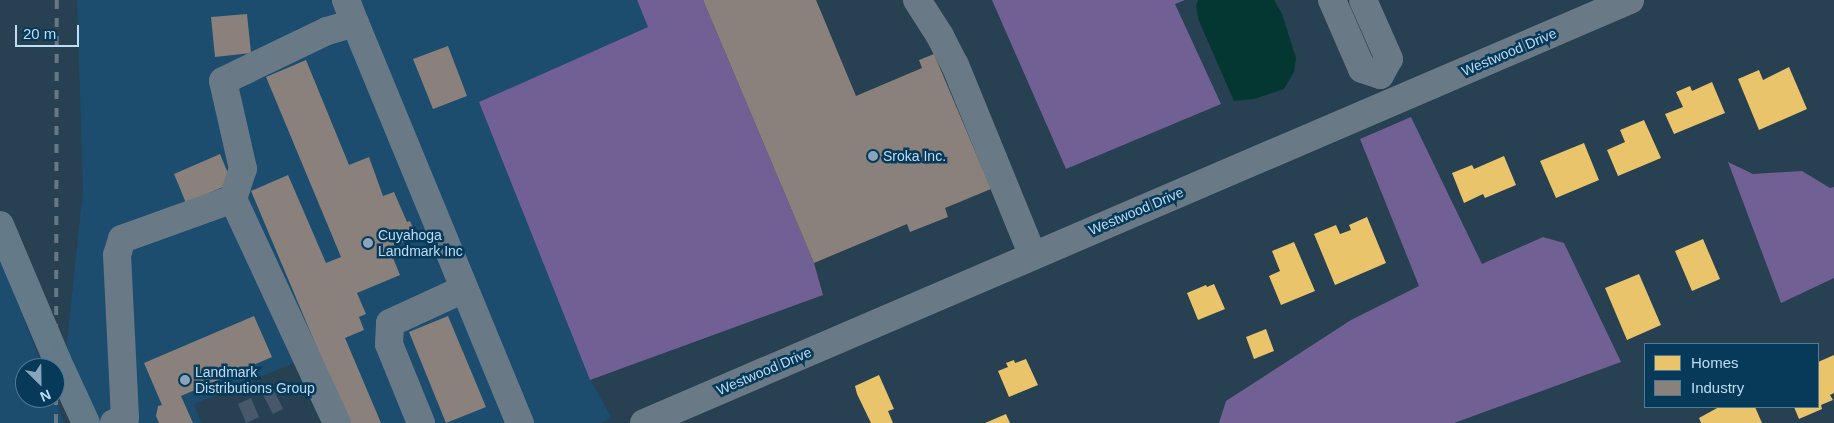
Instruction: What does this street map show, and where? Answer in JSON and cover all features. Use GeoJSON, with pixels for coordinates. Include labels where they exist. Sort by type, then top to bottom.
{"type":"FeatureCollection","features":[{"type":"Feature","properties":{"kind":"main road"},"geometry":{"type":"LineString","coordinates":[[0,225],[57,360],[86,423]]}},
{"type":"Feature","properties":{"kind":"street"},"geometry":{"type":"LineString","coordinates":[[917,0],[940,36],[955,65],[1033,256]]}},
{"type":"Feature","properties":{"kind":"street"},"geometry":{"type":"LineString","coordinates":[[1332,0],[1362,68],[1380,75],[1392,102]]}},
{"type":"Feature","properties":{"kind":"street"},"geometry":{"type":"LineString","coordinates":[[1363,0],[1389,59],[1380,75]]}},
{"type":"Feature","properties":{"kind":"street","name":"Westwood Drive"},"geometry":{"type":"LineString","coordinates":[[644,423],[1630,0]]}},
{"type":"Feature","properties":{"kind":"street"},"geometry":{"type":"LineString","coordinates":[[337,423],[233,199],[243,169],[223,81],[327,31],[351,12],[520,423]]}},
{"type":"Feature","properties":{"kind":"street"},"geometry":{"type":"LineString","coordinates":[[114,423],[125,418],[117,256],[122,239],[233,199]]}},
{"type":"Feature","properties":{"kind":"street"},"geometry":{"type":"LineString","coordinates":[[421,423],[389,344],[390,323],[464,289]]}},
{"type":"Feature","properties":{"kind":"shaded area"},"geometry":{"type":"Polygon","coordinates":[[[77,0],[637,0],[648,27],[479,102],[590,380],[612,418],[600,423],[323,423],[299,361],[194,404],[201,423],[99,423],[66,352],[83,190],[77,0]]]}},
{"type":"Feature","properties":{"kind":"shaded area"},"geometry":{"type":"Polygon","coordinates":[[[637,0],[703,0],[814,263],[823,295],[590,380],[479,102],[648,27],[637,0]]]}},
{"type":"Feature","properties":{"kind":"shaded area"},"geometry":{"type":"Polygon","coordinates":[[[992,0],[1185,0],[1175,4],[1221,104],[1066,169],[992,0]]]}},
{"type":"Feature","properties":{"kind":"shaded area"},"geometry":{"type":"Polygon","coordinates":[[[1198,0],[1274,0],[1282,14],[1296,58],[1294,72],[1284,89],[1254,99],[1234,101],[1199,21],[1196,6],[1198,0]]]}},
{"type":"Feature","properties":{"kind":"shaded area"},"geometry":{"type":"Polygon","coordinates":[[[1411,117],[1482,264],[1543,237],[1564,243],[1621,362],[1454,423],[1219,423],[1226,401],[1351,320],[1419,286],[1360,139],[1411,117]]]}},
{"type":"Feature","properties":{"kind":"shaded area"},"geometry":{"type":"Polygon","coordinates":[[[1728,162],[1753,174],[1802,171],[1830,188],[1834,187],[1834,278],[1781,303],[1728,162]]]}},
{"type":"Feature","properties":{"kind":"shaded area"},"geometry":{"type":"Polygon","coordinates":[[[0,258],[39,358],[15,358],[15,408],[59,408],[64,423],[0,423],[0,258]]]}},
{"type":"Feature","properties":{"kind":"building: Homes"},"geometry":{"type":"Polygon","coordinates":[[[1789,67],[1807,109],[1759,130],[1738,79],[1759,70],[1763,80],[1789,67]]]}},
{"type":"Feature","properties":{"kind":"building: Homes"},"geometry":{"type":"Polygon","coordinates":[[[1712,82],[1725,113],[1674,134],[1665,114],[1683,107],[1676,92],[1690,86],[1692,91],[1712,82]]]}},
{"type":"Feature","properties":{"kind":"building: Homes"},"geometry":{"type":"Polygon","coordinates":[[[1644,120],[1661,158],[1618,176],[1607,150],[1625,142],[1620,130],[1644,120]]]}},
{"type":"Feature","properties":{"kind":"building: Homes"},"geometry":{"type":"Polygon","coordinates":[[[1584,143],[1599,180],[1556,198],[1540,161],[1584,143]]]}},
{"type":"Feature","properties":{"kind":"building: Homes"},"geometry":{"type":"Polygon","coordinates":[[[1504,156],[1516,185],[1485,198],[1483,194],[1464,203],[1452,173],[1472,165],[1474,169],[1504,156]]]}},
{"type":"Feature","properties":{"kind":"building: Homes"},"geometry":{"type":"Polygon","coordinates":[[[1367,217],[1386,263],[1335,285],[1314,234],[1336,225],[1340,234],[1351,230],[1349,225],[1367,217]]]}},
{"type":"Feature","properties":{"kind":"building: Homes"},"geometry":{"type":"Polygon","coordinates":[[[1703,239],[1720,279],[1692,291],[1675,251],[1703,239]]]}},
{"type":"Feature","properties":{"kind":"building: Homes"},"geometry":{"type":"Polygon","coordinates":[[[1294,242],[1315,291],[1281,305],[1269,276],[1280,271],[1272,251],[1294,242]]]}},
{"type":"Feature","properties":{"kind":"building: Homes"},"geometry":{"type":"Polygon","coordinates":[[[1639,274],[1661,325],[1627,340],[1605,288],[1639,274]]]}},
{"type":"Feature","properties":{"kind":"building: Homes"},"geometry":{"type":"Polygon","coordinates":[[[1214,284],[1225,309],[1198,320],[1187,293],[1206,285],[1207,287],[1214,284]]]}},
{"type":"Feature","properties":{"kind":"building: Homes"},"geometry":{"type":"Polygon","coordinates":[[[1266,329],[1274,351],[1254,359],[1246,337],[1266,329]]]}},
{"type":"Feature","properties":{"kind":"building: Homes"},"geometry":{"type":"Polygon","coordinates":[[[1834,355],[1834,393],[1830,395],[1833,400],[1821,405],[1822,409],[1799,419],[1794,408],[1819,408],[1819,362],[1834,355]]]}},
{"type":"Feature","properties":{"kind":"building: Homes"},"geometry":{"type":"Polygon","coordinates":[[[1026,359],[1038,385],[1009,397],[998,371],[1008,367],[1006,363],[1014,360],[1015,363],[1026,359]]]}},
{"type":"Feature","properties":{"kind":"building: Homes"},"geometry":{"type":"Polygon","coordinates":[[[879,375],[894,409],[888,411],[893,423],[871,423],[857,394],[855,386],[879,375]]]}},
{"type":"Feature","properties":{"kind":"building: Homes"},"geometry":{"type":"Polygon","coordinates":[[[1717,408],[1755,408],[1762,423],[1701,423],[1699,418],[1717,408]]]}},
{"type":"Feature","properties":{"kind":"building: Homes"},"geometry":{"type":"Polygon","coordinates":[[[1006,414],[1010,423],[985,423],[1006,414]]]}},
{"type":"Feature","properties":{"kind":"building: Industry","name":"Sroka Inc."},"geometry":{"type":"Polygon","coordinates":[[[703,0],[816,0],[856,96],[922,68],[919,60],[934,54],[991,189],[945,208],[948,217],[910,232],[907,224],[814,263],[703,0]]]}},
{"type":"Feature","properties":{"kind":"building: Industry"},"geometry":{"type":"Polygon","coordinates":[[[247,14],[251,53],[215,57],[211,17],[247,14]]]}},
{"type":"Feature","properties":{"kind":"building: Industry"},"geometry":{"type":"Polygon","coordinates":[[[448,46],[467,96],[433,109],[413,59],[448,46]]]}},
{"type":"Feature","properties":{"kind":"building: Industry","name":"Cuyahoga Landmark Inc"},"geometry":{"type":"Polygon","coordinates":[[[306,60],[349,165],[369,157],[383,196],[394,192],[407,222],[410,221],[413,228],[410,230],[413,238],[389,248],[400,275],[357,293],[366,314],[359,317],[364,330],[345,338],[381,423],[345,423],[315,352],[318,350],[251,191],[288,175],[326,263],[341,257],[266,77],[306,60]]]}},
{"type":"Feature","properties":{"kind":"building: Industry"},"geometry":{"type":"Polygon","coordinates":[[[220,154],[232,183],[186,203],[174,174],[220,154]]]}},
{"type":"Feature","properties":{"kind":"building: Industry","name":"Landmark Distributions Group"},"geometry":{"type":"Polygon","coordinates":[[[254,316],[272,357],[181,396],[193,423],[159,423],[156,416],[158,406],[162,405],[144,363],[254,316]]]}},
{"type":"Feature","properties":{"kind":"building: Industry"},"geometry":{"type":"Polygon","coordinates":[[[448,316],[486,407],[446,423],[409,332],[448,316]]]}},
{"type":"Feature","properties":{"kind":"building: Other"},"geometry":{"type":"Polygon","coordinates":[[[273,388],[283,409],[273,414],[262,393],[273,388]]]}},
{"type":"Feature","properties":{"kind":"building: Other"},"geometry":{"type":"Polygon","coordinates":[[[251,398],[259,417],[246,423],[238,404],[251,398]]]}},
{"type":"Feature","properties":{"kind":"railway"},"geometry":{"type":"LineString","coordinates":[[56,423],[57,0]]}},
{"type":"Feature","properties":{"kind":"place","name":"Sroka Inc."},"geometry":{"type":"Point","coordinates":[873,156]}},
{"type":"Feature","properties":{"kind":"place","name":"Cuyahoga Landmark Inc"},"geometry":{"type":"Point","coordinates":[368,243]}},
{"type":"Feature","properties":{"kind":"place","name":"Landmark Distributions Group"},"geometry":{"type":"Point","coordinates":[185,380]}}]}
